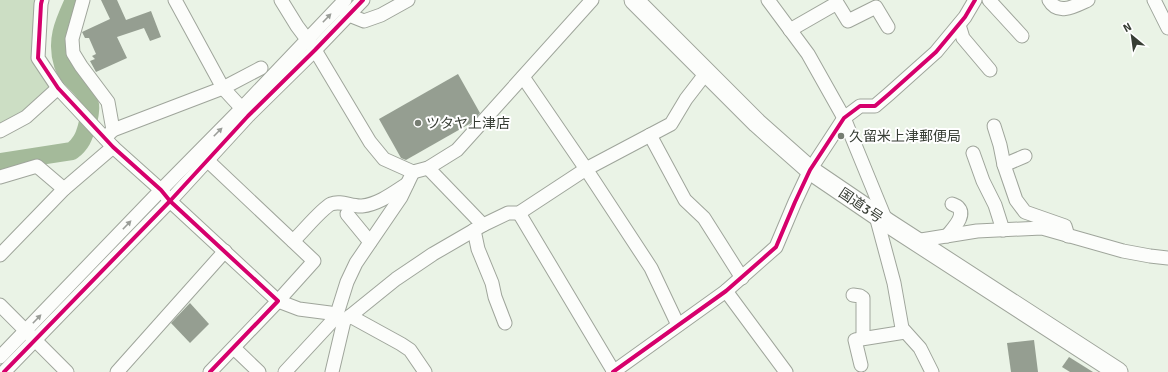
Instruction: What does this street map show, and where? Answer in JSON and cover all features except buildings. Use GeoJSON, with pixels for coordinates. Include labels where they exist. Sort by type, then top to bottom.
{"type":"FeatureCollection","features":[{"type":"Feature","properties":{"kind":"highway","name":"国道3号"},"geometry":{"type":"LineString","coordinates":[[634,0],[706,74],[757,123],[810,170],[915,241],[1118,372]]}},
{"type":"Feature","properties":{"kind":"street"},"geometry":{"type":"LineString","coordinates":[[83,0],[72,40],[73,53],[108,102],[110,138]]}},
{"type":"Feature","properties":{"kind":"street"},"geometry":{"type":"LineString","coordinates":[[174,0],[223,88],[245,112]]}},
{"type":"Feature","properties":{"kind":"street"},"geometry":{"type":"LineString","coordinates":[[281,0],[297,26],[315,50],[370,142],[384,160],[411,177]]}},
{"type":"Feature","properties":{"kind":"street"},"geometry":{"type":"LineString","coordinates":[[0,357],[30,335],[170,201],[207,160],[245,112],[307,39],[344,7],[363,0]]}},
{"type":"Feature","properties":{"kind":"street"},"geometry":{"type":"LineString","coordinates":[[344,7],[364,21],[381,15],[408,0]]}},
{"type":"Feature","properties":{"kind":"street"},"geometry":{"type":"LineString","coordinates":[[293,242],[323,210],[333,204],[343,203],[361,206],[389,196],[411,177],[457,150],[592,0]]}},
{"type":"Feature","properties":{"kind":"street"},"geometry":{"type":"LineString","coordinates":[[768,0],[808,54],[844,118],[882,219],[902,328],[920,348],[932,372]]}},
{"type":"Feature","properties":{"kind":"street"},"geometry":{"type":"LineString","coordinates":[[519,213],[613,372],[726,291],[776,247],[810,170],[844,118],[860,106],[875,106],[936,52],[959,25],[976,0]]}},
{"type":"Feature","properties":{"kind":"street"},"geometry":{"type":"LineString","coordinates":[[989,0],[1022,36]]}},
{"type":"Feature","properties":{"kind":"street"},"geometry":{"type":"LineString","coordinates":[[1049,0],[1058,8],[1070,8],[1088,0]]}},
{"type":"Feature","properties":{"kind":"street"},"geometry":{"type":"LineString","coordinates":[[1154,0],[1168,28]]}},
{"type":"Feature","properties":{"kind":"street"},"geometry":{"type":"LineString","coordinates":[[38,1],[38,58],[58,88],[81,114],[110,138],[170,201],[278,301],[299,309],[330,313],[401,344],[410,350],[425,372]]}},
{"type":"Feature","properties":{"kind":"street"},"geometry":{"type":"LineString","coordinates":[[790,30],[837,3],[848,21],[876,7],[888,27]]}},
{"type":"Feature","properties":{"kind":"street"},"geometry":{"type":"LineString","coordinates":[[4,372],[30,335],[161,190],[245,112],[315,50],[344,7]]}},
{"type":"Feature","properties":{"kind":"street"},"geometry":{"type":"LineString","coordinates":[[959,25],[963,38],[990,70]]}},
{"type":"Feature","properties":{"kind":"street"},"geometry":{"type":"LineString","coordinates":[[0,255],[64,190],[110,138],[223,88],[261,68]]}},
{"type":"Feature","properties":{"kind":"street"},"geometry":{"type":"LineString","coordinates":[[285,372],[344,318],[396,279],[433,254],[478,227],[508,213],[519,213],[586,169],[671,124],[686,99],[706,74]]}},
{"type":"Feature","properties":{"kind":"street"},"geometry":{"type":"LineString","coordinates":[[523,77],[651,268],[678,325]]}},
{"type":"Feature","properties":{"kind":"street"},"geometry":{"type":"LineString","coordinates":[[0,131],[26,117],[58,88]]}},
{"type":"Feature","properties":{"kind":"street"},"geometry":{"type":"LineString","coordinates":[[994,126],[1004,165],[1016,200],[1025,212],[1065,226],[1068,236]]}},
{"type":"Feature","properties":{"kind":"street"},"geometry":{"type":"LineString","coordinates":[[650,135],[685,200],[704,218],[742,278]]}},
{"type":"Feature","properties":{"kind":"street"},"geometry":{"type":"LineString","coordinates":[[974,153],[983,181],[995,205],[1003,230]]}},
{"type":"Feature","properties":{"kind":"street"},"geometry":{"type":"LineString","coordinates":[[1004,165],[1025,156]]}},
{"type":"Feature","properties":{"kind":"street"},"geometry":{"type":"LineString","coordinates":[[207,160],[314,262],[210,372]]}},
{"type":"Feature","properties":{"kind":"street"},"geometry":{"type":"LineString","coordinates":[[0,177],[37,166],[64,190]]}},
{"type":"Feature","properties":{"kind":"street"},"geometry":{"type":"LineString","coordinates":[[428,168],[478,227],[478,249],[492,283],[495,297],[505,322]]}},
{"type":"Feature","properties":{"kind":"street"},"geometry":{"type":"LineString","coordinates":[[332,372],[344,318],[347,282],[356,263],[401,197],[411,177]]}},
{"type":"Feature","properties":{"kind":"street"},"geometry":{"type":"LineString","coordinates":[[947,236],[960,221],[961,213],[958,207],[952,204]]}},
{"type":"Feature","properties":{"kind":"street"},"geometry":{"type":"LineString","coordinates":[[347,214],[370,242]]}},
{"type":"Feature","properties":{"kind":"street"},"geometry":{"type":"LineString","coordinates":[[915,241],[977,231],[1042,228],[1123,251],[1168,258]]}},
{"type":"Feature","properties":{"kind":"street"},"geometry":{"type":"LineString","coordinates":[[117,372],[225,251]]}},
{"type":"Feature","properties":{"kind":"street"},"geometry":{"type":"LineString","coordinates":[[726,291],[786,372]]}},
{"type":"Feature","properties":{"kind":"street"},"geometry":{"type":"LineString","coordinates":[[853,295],[863,298],[863,338]]}},
{"type":"Feature","properties":{"kind":"street"},"geometry":{"type":"LineString","coordinates":[[0,305],[68,372]]}},
{"type":"Feature","properties":{"kind":"street"},"geometry":{"type":"LineString","coordinates":[[861,364],[855,340],[905,332]]}},
{"type":"Feature","properties":{"kind":"street"},"geometry":{"type":"LineString","coordinates":[[234,348],[259,372]]}},
{"type":"Feature","properties":{"kind":"green space"},"geometry":{"type":"Polygon","coordinates":[[[0,0],[42,0],[38,58],[58,88],[0,131],[0,0]]]}},
{"type":"Feature","properties":{"kind":"waterway"},"geometry":{"type":"LineString","coordinates":[[0,162],[72,151],[78,146],[83,137],[89,117],[90,104],[84,92],[66,71],[63,65],[60,47],[60,39],[64,24],[74,0]]}},
{"type":"Feature","properties":{"kind":"cycle path"},"geometry":{"type":"LineString","coordinates":[[42,0],[38,58],[58,88],[113,147],[161,190],[170,201],[278,301],[210,372]]}},
{"type":"Feature","properties":{"kind":"cycle path"},"geometry":{"type":"LineString","coordinates":[[4,372],[170,201],[248,116],[363,0]]}},
{"type":"Feature","properties":{"kind":"cycle path"},"geometry":{"type":"LineString","coordinates":[[613,372],[726,291],[776,247],[810,170],[844,118],[860,106],[875,106],[936,52],[965,17],[975,0]]}},
{"type":"Feature","properties":{"kind":"place","name":"ツタヤ上津店"},"geometry":{"type":"Point","coordinates":[418,123]}},
{"type":"Feature","properties":{"kind":"place","name":"久留米上津郵便局"},"geometry":{"type":"Point","coordinates":[841,136]}}]}
